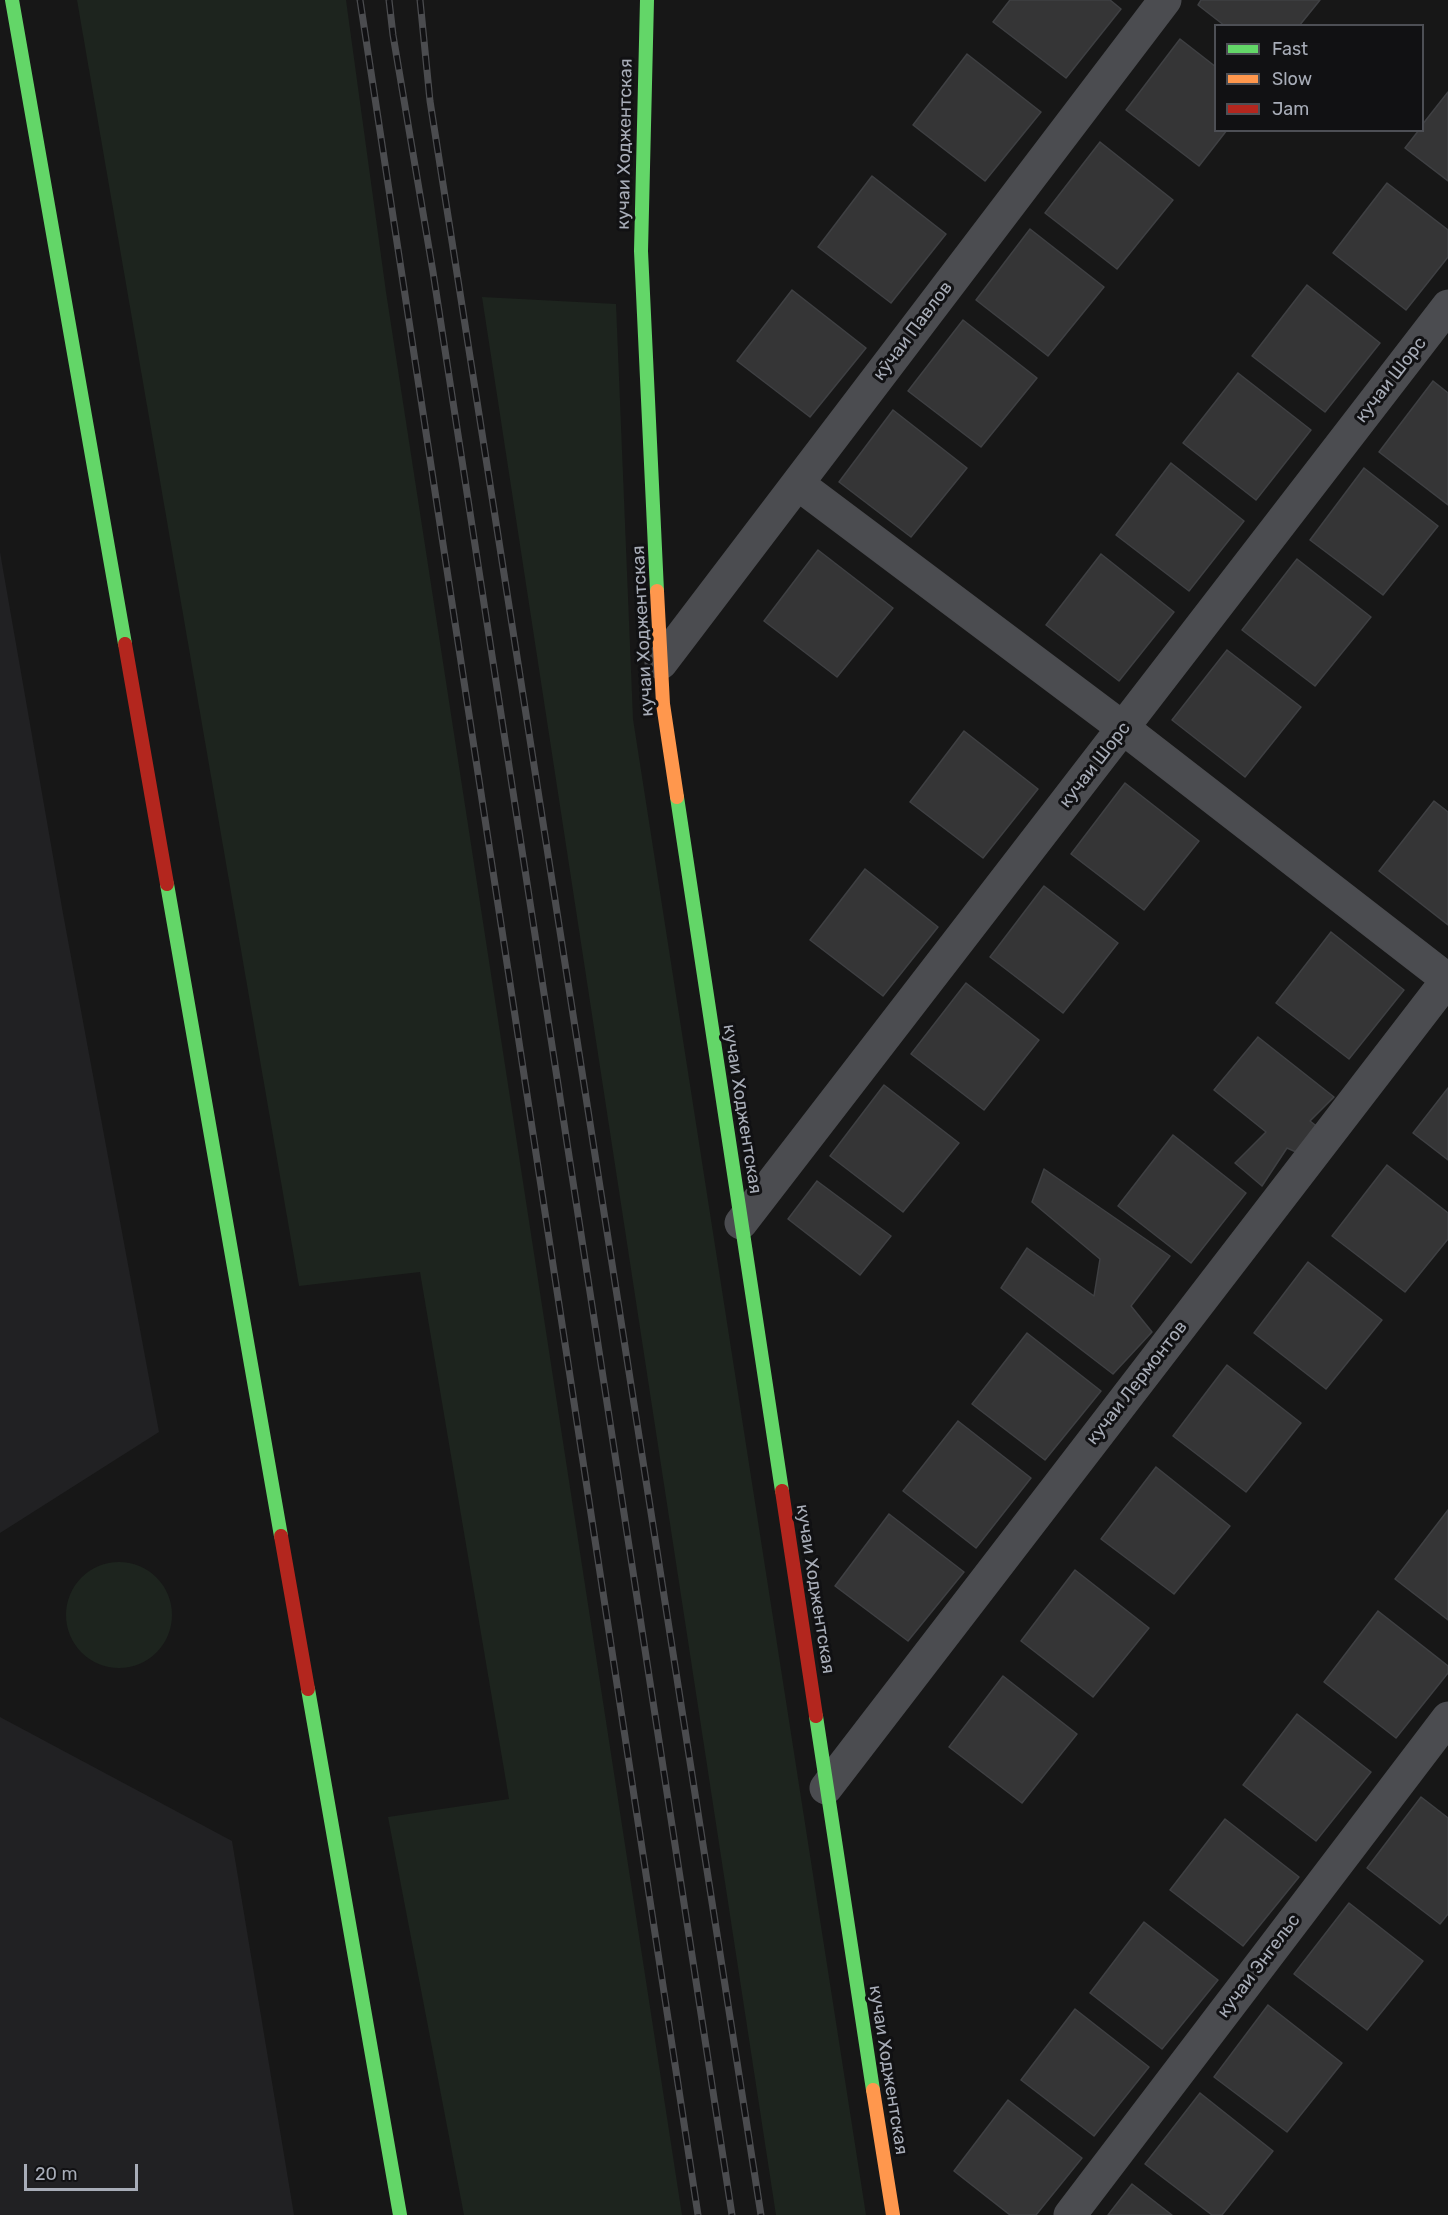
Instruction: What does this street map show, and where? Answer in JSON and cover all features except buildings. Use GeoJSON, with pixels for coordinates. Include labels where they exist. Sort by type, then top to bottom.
{"type":"FeatureCollection","features":[{"type":"Feature","properties":{"kind":"main road"},"geometry":{"type":"LineString","coordinates":[[12,0],[400,2215]]}},
{"type":"Feature","properties":{"kind":"main road","name":"кучаи Ходжентская"},"geometry":{"type":"LineString","coordinates":[[647,0],[641,251],[663,704],[826,1788],[893,2215]]}},
{"type":"Feature","properties":{"kind":"street","name":"кӯчаи Павлов"},"geometry":{"type":"LineString","coordinates":[[661,663],[1165,0]]}},
{"type":"Feature","properties":{"kind":"street","name":"кучаи Шорс"},"geometry":{"type":"LineString","coordinates":[[741,1223],[1448,306]]}},
{"type":"Feature","properties":{"kind":"street"},"geometry":{"type":"LineString","coordinates":[[798,483],[1123,728],[1448,979]]}},
{"type":"Feature","properties":{"kind":"street","name":"кучаи Лермонтов"},"geometry":{"type":"LineString","coordinates":[[826,1788],[1448,979]]}},
{"type":"Feature","properties":{"kind":"street","name":"кучаи Энгельс"},"geometry":{"type":"LineString","coordinates":[[1070,2215],[1448,1718]]}},
{"type":"Feature","properties":{"kind":"shaded area"},"geometry":{"type":"Polygon","coordinates":[[[77,0],[346,0],[386,292],[682,2215],[464,2215],[388,1817],[509,1799],[420,1272],[299,1286],[77,0]]]}},
{"type":"Feature","properties":{"kind":"shaded area"},"geometry":{"type":"Polygon","coordinates":[[[482,297],[616,304],[633,719],[866,2215],[776,2215],[482,297]]]}},
{"type":"Feature","properties":{"kind":"shaded area"},"geometry":{"type":"Polygon","coordinates":[[[0,552],[62,908],[159,1432],[0,1533],[0,552]]]}},
{"type":"Feature","properties":{"kind":"shaded area"},"geometry":{"type":"Polygon","coordinates":[[[119,1562],[139,1566],[156,1578],[168,1595],[172,1615],[168,1635],[156,1652],[139,1664],[119,1668],[99,1664],[82,1652],[70,1635],[66,1615],[70,1595],[82,1578],[99,1566],[119,1562]]]}},
{"type":"Feature","properties":{"kind":"shaded area"},"geometry":{"type":"Polygon","coordinates":[[[0,1717],[232,1841],[294,2215],[0,2215],[0,1717]]]}},
{"type":"Feature","properties":{"kind":"railway"},"geometry":{"type":"LineString","coordinates":[[360,0],[698,2215]]}},
{"type":"Feature","properties":{"kind":"railway"},"geometry":{"type":"LineString","coordinates":[[389,0],[433,272],[732,2215]]}},
{"type":"Feature","properties":{"kind":"railway"},"geometry":{"type":"LineString","coordinates":[[420,0],[430,101],[761,2215]]}},
{"type":"Feature","properties":{"kind":"traffic: fast"},"geometry":{"type":"LineString","coordinates":[[12,0],[125,644]]}},
{"type":"Feature","properties":{"kind":"traffic: fast"},"geometry":{"type":"LineString","coordinates":[[647,0],[641,251],[657,591]]}},
{"type":"Feature","properties":{"kind":"traffic: fast"},"geometry":{"type":"LineString","coordinates":[[677,797],[782,1491]]}},
{"type":"Feature","properties":{"kind":"traffic: fast"},"geometry":{"type":"LineString","coordinates":[[167,884],[281,1536]]}},
{"type":"Feature","properties":{"kind":"traffic: fast"},"geometry":{"type":"LineString","coordinates":[[308,1689],[400,2215]]}},
{"type":"Feature","properties":{"kind":"traffic: fast"},"geometry":{"type":"LineString","coordinates":[[816,1716],[873,2090]]}},
{"type":"Feature","properties":{"kind":"traffic: slow"},"geometry":{"type":"LineString","coordinates":[[657,591],[663,704],[677,797]]}},
{"type":"Feature","properties":{"kind":"traffic: slow"},"geometry":{"type":"LineString","coordinates":[[873,2090],[893,2215]]}},
{"type":"Feature","properties":{"kind":"traffic: jam"},"geometry":{"type":"LineString","coordinates":[[125,644],[167,884]]}},
{"type":"Feature","properties":{"kind":"traffic: jam"},"geometry":{"type":"LineString","coordinates":[[782,1491],[816,1716]]}},
{"type":"Feature","properties":{"kind":"traffic: jam"},"geometry":{"type":"LineString","coordinates":[[281,1536],[308,1689]]}}]}
